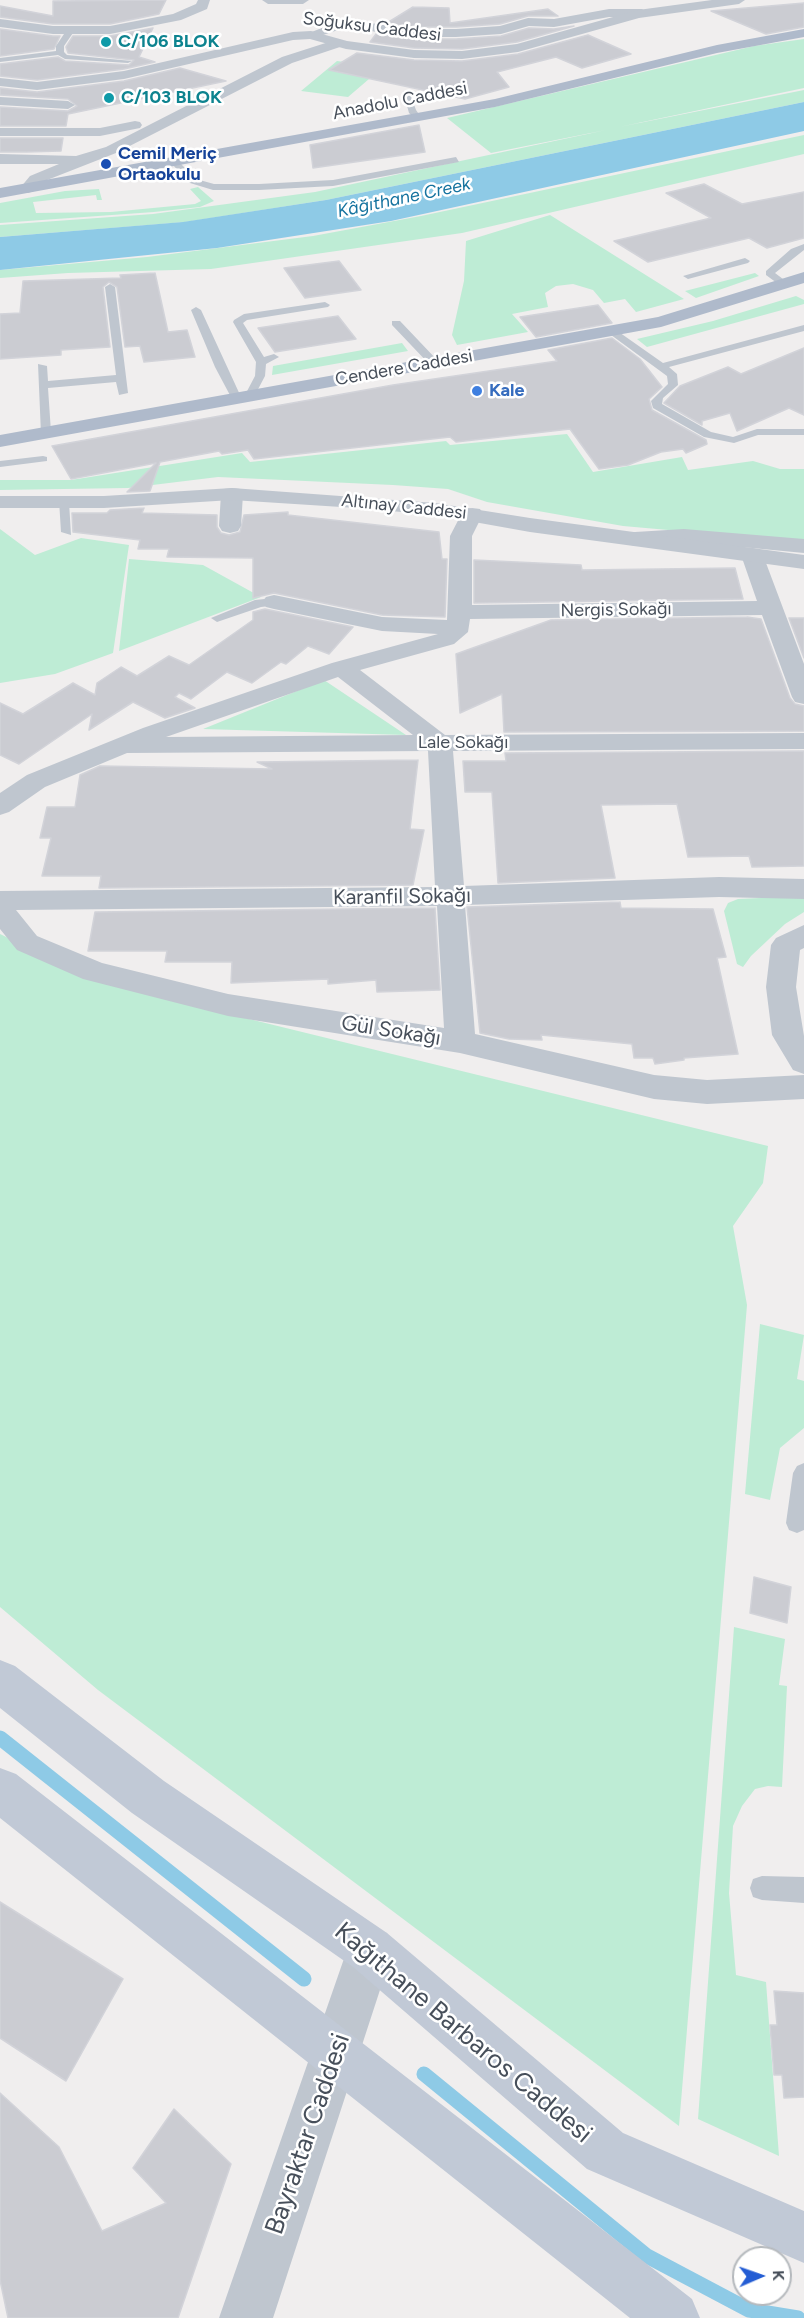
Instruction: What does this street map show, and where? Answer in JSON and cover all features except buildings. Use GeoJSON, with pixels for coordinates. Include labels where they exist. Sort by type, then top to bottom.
{"type":"FeatureCollection","features":[{"type":"Feature","properties":{"kind":"main road","name":"Anadolu Caddesi"},"geometry":{"type":"LineString","coordinates":[[0,193],[420,118],[717,50],[804,35]]}},
{"type":"Feature","properties":{"kind":"main road","name":"Cendere Caddesi"},"geometry":{"type":"LineString","coordinates":[[0,441],[661,322],[758,268],[804,277]]}},
{"type":"Feature","properties":{"kind":"main road","name":"Kağıthane Barbaros Caddesi"},"geometry":{"type":"LineString","coordinates":[[0,1681],[148,1797],[370,1950],[605,2151],[804,2237]]}},
{"type":"Feature","properties":{"kind":"main road"},"geometry":{"type":"LineString","coordinates":[[0,1790],[673,2318]]}},
{"type":"Feature","properties":{"kind":"street"},"geometry":{"type":"LineString","coordinates":[[0,22],[71,30],[110,30],[148,25],[176,17],[202,6],[204,0]]}},
{"type":"Feature","properties":{"kind":"street"},"geometry":{"type":"LineString","coordinates":[[268,0],[303,0]]}},
{"type":"Feature","properties":{"kind":"street","name":"Soğuksu Caddesi"},"geometry":{"type":"LineString","coordinates":[[0,82],[37,86],[124,75],[277,38],[311,35],[338,43],[414,54],[462,56],[518,48],[642,13],[739,0]]}},
{"type":"Feature","properties":{"kind":"street"},"geometry":{"type":"LineString","coordinates":[[311,35],[337,26],[364,26],[410,33],[456,33],[501,30],[528,22],[554,23],[609,13],[642,13]]}},
{"type":"Feature","properties":{"kind":"street"},"geometry":{"type":"LineString","coordinates":[[28,188],[36,179],[111,150],[287,60],[338,43]]}},
{"type":"Feature","properties":{"kind":"street"},"geometry":{"type":"LineString","coordinates":[[0,101],[68,105]]}},
{"type":"Feature","properties":{"kind":"street"},"geometry":{"type":"LineString","coordinates":[[0,132],[23,135],[100,132],[181,116]]}},
{"type":"Feature","properties":{"kind":"street"},"geometry":{"type":"LineString","coordinates":[[0,159],[83,159]]}},
{"type":"Feature","properties":{"kind":"street"},"geometry":{"type":"LineString","coordinates":[[230,526],[232,494]]}},
{"type":"Feature","properties":{"kind":"street","name":"Altınay Caddesi"},"geometry":{"type":"LineString","coordinates":[[0,502],[63,502],[232,494],[357,502],[472,514],[804,562]]}},
{"type":"Feature","properties":{"kind":"street"},"geometry":{"type":"LineString","coordinates":[[0,806],[36,781],[122,745],[341,668],[446,639],[456,632],[461,536],[472,514]]}},
{"type":"Feature","properties":{"kind":"street"},"geometry":{"type":"LineString","coordinates":[[635,539],[684,536],[804,546]]}},
{"type":"Feature","properties":{"kind":"street"},"geometry":{"type":"LineString","coordinates":[[752,555],[804,698]]}},
{"type":"Feature","properties":{"kind":"street","name":"Nergis Sokağı"},"geometry":{"type":"LineString","coordinates":[[274,602],[382,624],[772,608]]}},
{"type":"Feature","properties":{"kind":"street"},"geometry":{"type":"LineString","coordinates":[[341,668],[440,744],[460,1042]]}},
{"type":"Feature","properties":{"kind":"street","name":"Lale Sokağı"},"geometry":{"type":"LineString","coordinates":[[122,745],[804,741]]}},
{"type":"Feature","properties":{"kind":"street","name":"Karanfil Sokağı"},"geometry":{"type":"LineString","coordinates":[[0,901],[450,897],[719,887],[804,889]]}},
{"type":"Feature","properties":{"kind":"street","name":"Gül Sokağı"},"geometry":{"type":"LineString","coordinates":[[0,910],[27,942],[94,972],[228,1005],[460,1042],[654,1087],[707,1092],[804,1087]]}},
{"type":"Feature","properties":{"kind":"street"},"geometry":{"type":"LineString","coordinates":[[804,935],[786,945],[781,987],[787,1035],[804,1062]]}},
{"type":"Feature","properties":{"kind":"street","name":"Bayraktar Caddesi"},"geometry":{"type":"LineString","coordinates":[[246,2318],[370,1950]]}},
{"type":"Feature","properties":{"kind":"lane"},"geometry":{"type":"LineString","coordinates":[[60,53],[60,46],[71,30]]}},
{"type":"Feature","properties":{"kind":"lane"},"geometry":{"type":"LineString","coordinates":[[0,60],[60,53],[79,59],[128,61]]}},
{"type":"Feature","properties":{"kind":"lane"},"geometry":{"type":"LineString","coordinates":[[406,93],[412,111],[420,118]]}},
{"type":"Feature","properties":{"kind":"lane"},"geometry":{"type":"LineString","coordinates":[[175,163],[193,181],[213,187],[259,187],[333,183],[456,160]]}},
{"type":"Feature","properties":{"kind":"lane"},"geometry":{"type":"LineString","coordinates":[[688,276],[758,268],[804,246]]}},
{"type":"Feature","properties":{"kind":"lane"},"geometry":{"type":"LineString","coordinates":[[110,287],[123,393]]}},
{"type":"Feature","properties":{"kind":"lane"},"geometry":{"type":"LineString","coordinates":[[196,310],[220,367],[243,396],[260,376],[261,362],[238,322],[244,317],[270,311],[325,305]]}},
{"type":"Feature","properties":{"kind":"lane"},"geometry":{"type":"LineString","coordinates":[[396,323],[434,363]]}},
{"type":"Feature","properties":{"kind":"lane"},"geometry":{"type":"LineString","coordinates":[[663,366],[804,328]]}},
{"type":"Feature","properties":{"kind":"lane"},"geometry":{"type":"LineString","coordinates":[[612,332],[663,366],[674,379],[673,384],[656,401],[657,406],[708,435],[734,440],[757,432],[804,432]]}},
{"type":"Feature","properties":{"kind":"lane"},"geometry":{"type":"LineString","coordinates":[[392,338],[408,336]]}},
{"type":"Feature","properties":{"kind":"lane"},"geometry":{"type":"LineString","coordinates":[[261,362],[274,357]]}},
{"type":"Feature","properties":{"kind":"lane"},"geometry":{"type":"LineString","coordinates":[[42,366],[45,432]]}},
{"type":"Feature","properties":{"kind":"lane"},"geometry":{"type":"LineString","coordinates":[[43,385],[121,378]]}},
{"type":"Feature","properties":{"kind":"lane"},"geometry":{"type":"LineString","coordinates":[[0,464],[43,459]]}},
{"type":"Feature","properties":{"kind":"lane"},"geometry":{"type":"LineString","coordinates":[[63,502],[67,532]]}},
{"type":"Feature","properties":{"kind":"lane"},"geometry":{"type":"LineString","coordinates":[[217,618],[260,603],[274,602]]}},
{"type":"Feature","properties":{"kind":"lane"},"geometry":{"type":"LineString","coordinates":[[794,1523],[804,1473]]}},
{"type":"Feature","properties":{"kind":"lane"},"geometry":{"type":"LineString","coordinates":[[762,1888],[804,1890]]}},
{"type":"Feature","properties":{"kind":"green space"},"geometry":{"type":"Polygon","coordinates":[[[804,39],[804,88],[619,127],[804,90],[804,102],[326,200],[185,222],[0,237],[0,225],[153,214],[315,192],[606,130],[491,153],[447,118],[754,46],[804,39]]]}},
{"type":"Feature","properties":{"kind":"green space"},"geometry":{"type":"Polygon","coordinates":[[[337,61],[383,67],[348,97],[301,91],[337,61]]]}},
{"type":"Feature","properties":{"kind":"green space"},"geometry":{"type":"Polygon","coordinates":[[[804,135],[804,154],[462,233],[211,269],[68,273],[0,278],[0,270],[147,257],[313,236],[421,216],[804,135]]]}},
{"type":"Feature","properties":{"kind":"green space"},"geometry":{"type":"Polygon","coordinates":[[[198,187],[214,201],[200,207],[154,212],[0,223],[0,203],[65,191],[99,189],[102,200],[97,200],[96,195],[33,202],[36,213],[111,212],[195,204],[201,201],[190,189],[198,187]]]}},
{"type":"Feature","properties":{"kind":"green space"},"geometry":{"type":"Polygon","coordinates":[[[550,215],[684,299],[636,312],[625,299],[604,303],[593,290],[573,284],[556,286],[545,293],[548,307],[512,314],[528,332],[457,345],[452,335],[464,281],[466,241],[550,215]]]}},
{"type":"Feature","properties":{"kind":"green space"},"geometry":{"type":"Polygon","coordinates":[[[755,273],[759,276],[696,298],[685,291],[755,273]]]}},
{"type":"Feature","properties":{"kind":"green space"},"geometry":{"type":"Polygon","coordinates":[[[796,296],[804,300],[804,304],[647,347],[637,339],[713,321],[796,296]]]}},
{"type":"Feature","properties":{"kind":"green space"},"geometry":{"type":"Polygon","coordinates":[[[402,343],[408,351],[272,375],[273,366],[402,343]]]}},
{"type":"Feature","properties":{"kind":"green space"},"geometry":{"type":"Polygon","coordinates":[[[567,434],[593,472],[682,457],[688,470],[753,461],[780,469],[804,469],[804,542],[623,526],[487,502],[448,489],[393,485],[218,477],[128,488],[0,490],[0,480],[71,480],[242,453],[250,462],[446,441],[450,445],[567,434]]]}},
{"type":"Feature","properties":{"kind":"green space"},"geometry":{"type":"Polygon","coordinates":[[[0,529],[35,555],[81,538],[129,545],[113,653],[55,674],[0,683],[0,529]]]}},
{"type":"Feature","properties":{"kind":"green space"},"geometry":{"type":"Polygon","coordinates":[[[129,559],[203,565],[261,597],[119,651],[129,559]]]}},
{"type":"Feature","properties":{"kind":"green space"},"geometry":{"type":"Polygon","coordinates":[[[324,680],[406,735],[203,729],[324,680]]]}},
{"type":"Feature","properties":{"kind":"green space"},"geometry":{"type":"Polygon","coordinates":[[[804,896],[804,912],[785,924],[751,956],[743,967],[737,964],[724,911],[728,903],[738,899],[804,896]]]}},
{"type":"Feature","properties":{"kind":"green space"},"geometry":{"type":"Polygon","coordinates":[[[0,934],[102,983],[768,1146],[763,1183],[733,1226],[747,1305],[679,2126],[98,1690],[0,1607],[0,934]]]}},
{"type":"Feature","properties":{"kind":"green space"},"geometry":{"type":"Polygon","coordinates":[[[760,1324],[804,1335],[797,1379],[804,1381],[804,1428],[780,1448],[770,1500],[745,1494],[760,1324]]]}},
{"type":"Feature","properties":{"kind":"green space"},"geometry":{"type":"Polygon","coordinates":[[[734,1627],[785,1639],[779,1685],[787,1686],[782,1787],[768,1786],[755,1789],[742,1806],[733,1826],[729,1893],[736,1975],[766,1982],[779,2156],[698,2119],[734,1627]]]}},
{"type":"Feature","properties":{"kind":"water","name":"Kâğıthane Creek"},"geometry":{"type":"Polygon","coordinates":[[[804,102],[804,131],[391,221],[217,248],[0,270],[0,237],[183,222],[326,200],[804,102]]]}},
{"type":"Feature","properties":{"kind":"waterway"},"geometry":{"type":"LineString","coordinates":[[0,1738],[304,1979]]}},
{"type":"Feature","properties":{"kind":"waterway"},"geometry":{"type":"LineString","coordinates":[[424,2074],[647,2256],[749,2310],[798,2318]]}},
{"type":"Feature","properties":{"kind":"place","name":"C/106 BLOK"},"geometry":{"type":"Point","coordinates":[106,42]}},
{"type":"Feature","properties":{"kind":"place","name":"C/103 BLOK"},"geometry":{"type":"Point","coordinates":[109,98]}},
{"type":"Feature","properties":{"kind":"place","name":"Cemil Meriç Ortaokulu"},"geometry":{"type":"Point","coordinates":[106,164]}},
{"type":"Feature","properties":{"kind":"place","name":"Kale"},"geometry":{"type":"Point","coordinates":[477,391]}}]}
